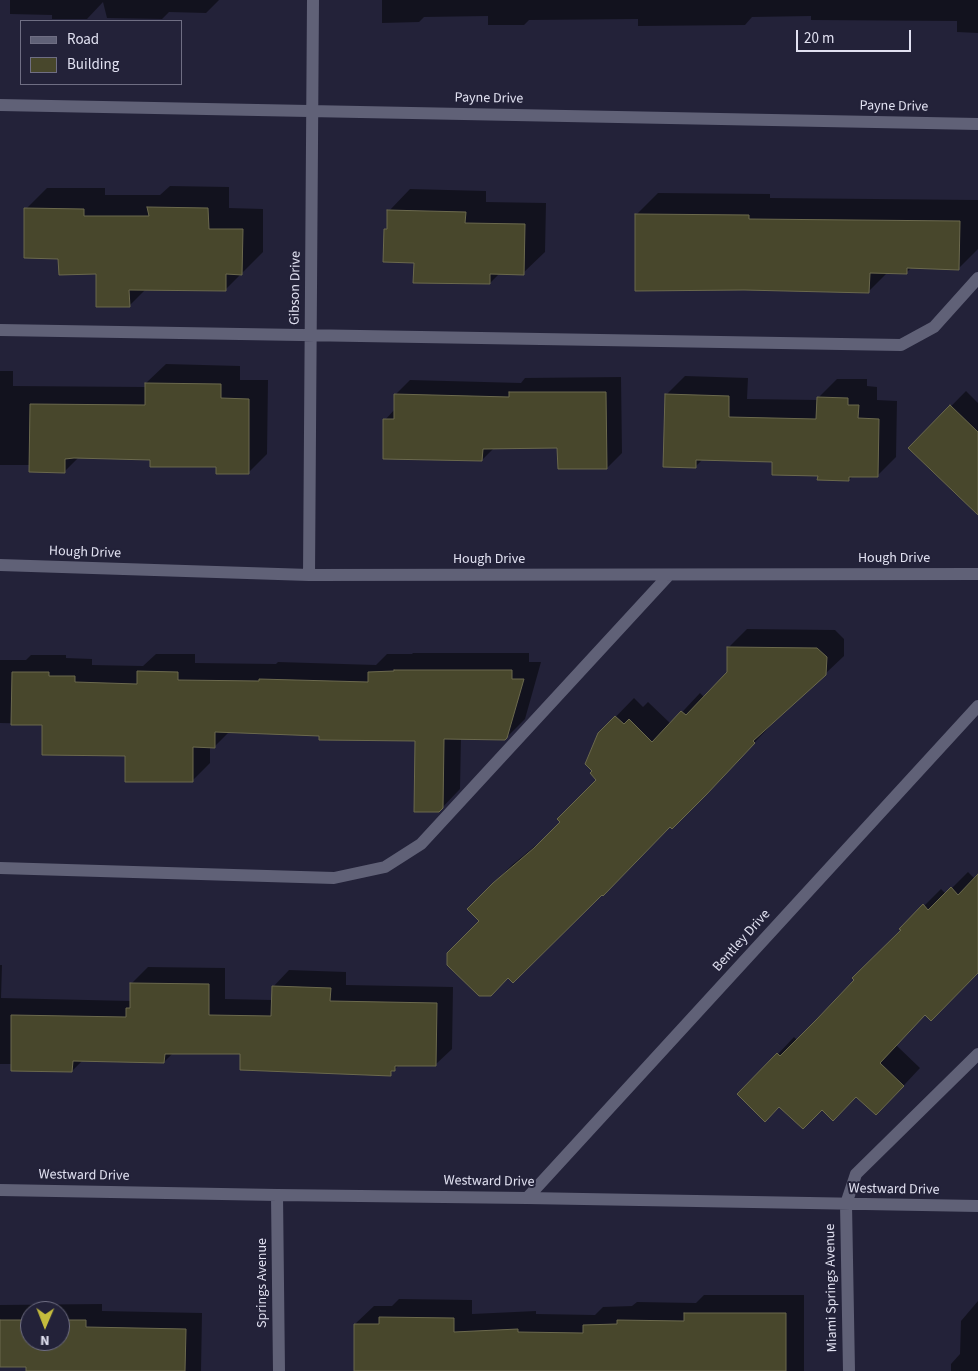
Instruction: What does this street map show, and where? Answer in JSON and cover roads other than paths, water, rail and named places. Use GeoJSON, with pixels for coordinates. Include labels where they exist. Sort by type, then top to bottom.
{"type":"FeatureCollection","features":[{"type":"Feature","properties":{"kind":"street","name":"Gibson Drive"},"geometry":{"type":"LineString","coordinates":[[309,575],[313,0]]}},
{"type":"Feature","properties":{"kind":"street","name":"Payne Drive"},"geometry":{"type":"LineString","coordinates":[[0,105],[978,124]]}},
{"type":"Feature","properties":{"kind":"street"},"geometry":{"type":"LineString","coordinates":[[0,330],[901,345],[934,327],[978,278]]}},
{"type":"Feature","properties":{"kind":"street","name":"Hough Drive"},"geometry":{"type":"LineString","coordinates":[[0,565],[309,575],[978,574]]}},
{"type":"Feature","properties":{"kind":"street"},"geometry":{"type":"LineString","coordinates":[[0,868],[334,878],[385,867],[421,844],[669,575]]}},
{"type":"Feature","properties":{"kind":"street","name":"Bentley Drive"},"geometry":{"type":"LineString","coordinates":[[528,1198],[978,706]]}},
{"type":"Feature","properties":{"kind":"street","name":"Miami Springs Avenue"},"geometry":{"type":"LineString","coordinates":[[849,1371],[846,1204],[856,1174],[978,1054]]}},
{"type":"Feature","properties":{"kind":"street","name":"Westward Drive"},"geometry":{"type":"LineString","coordinates":[[0,1190],[978,1206]]}},
{"type":"Feature","properties":{"kind":"street","name":"Springs Avenue"},"geometry":{"type":"LineString","coordinates":[[277,1195],[279,1371]]}}]}
